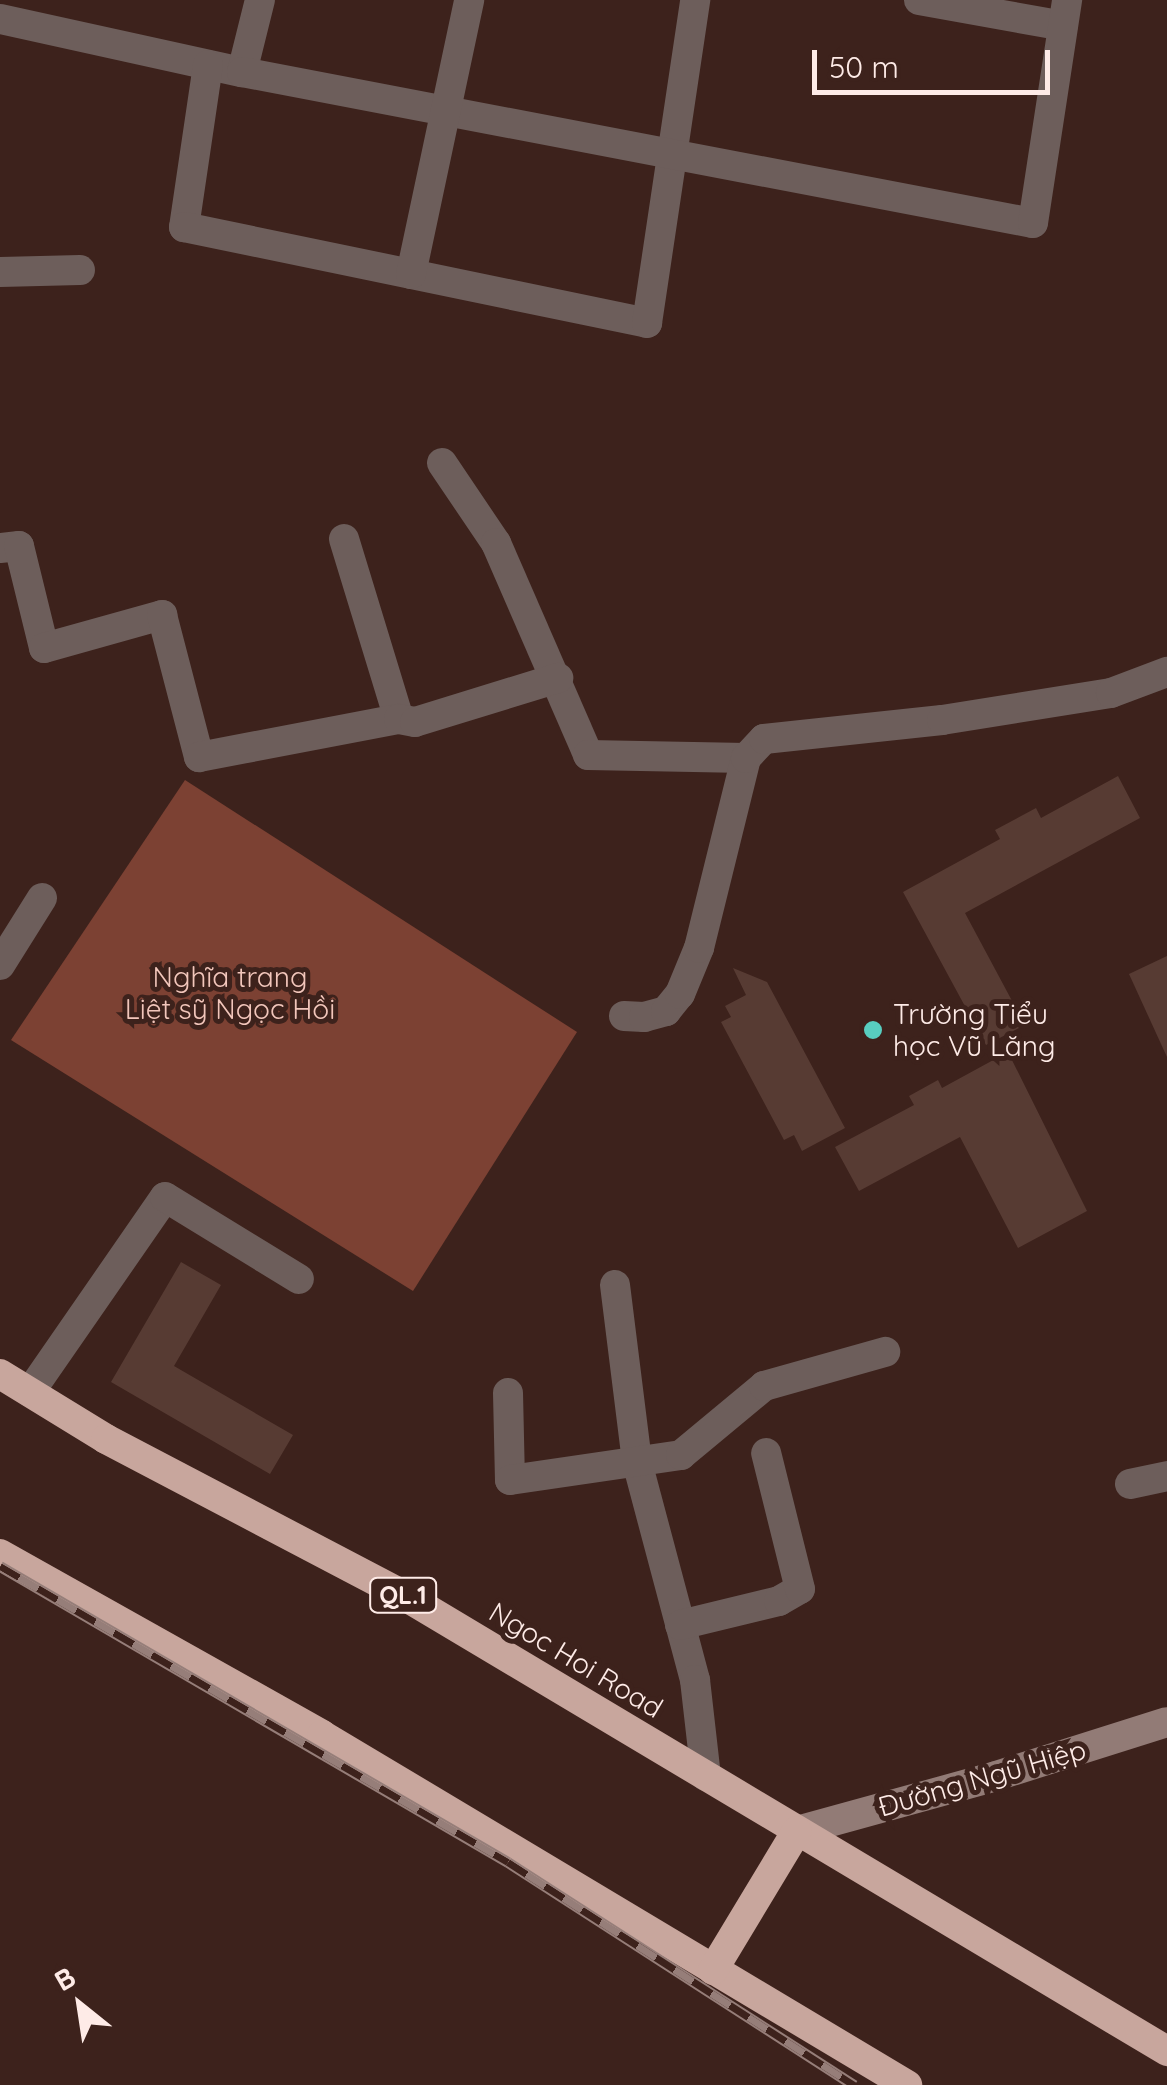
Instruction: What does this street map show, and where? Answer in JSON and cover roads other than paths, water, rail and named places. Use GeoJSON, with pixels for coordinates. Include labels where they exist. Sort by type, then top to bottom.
{"type":"FeatureCollection","features":[{"type":"Feature","properties":{"kind":"highway","name":"Ngoc Hoi Road"},"geometry":{"type":"LineString","coordinates":[[0,1374],[106,1438],[405,1596],[1167,2051]]}},
{"type":"Feature","properties":{"kind":"highway"},"geometry":{"type":"LineString","coordinates":[[0,1554],[322,1735],[907,2085]]}},
{"type":"Feature","properties":{"kind":"highway"},"geometry":{"type":"LineString","coordinates":[[714,1970],[797,1831]]}},
{"type":"Feature","properties":{"kind":"street"},"geometry":{"type":"LineString","coordinates":[[242,72],[260,0]]}},
{"type":"Feature","properties":{"kind":"street"},"geometry":{"type":"LineString","coordinates":[[411,274],[469,0]]}},
{"type":"Feature","properties":{"kind":"street"},"geometry":{"type":"LineString","coordinates":[[208,65],[184,227],[647,323],[695,0]]}},
{"type":"Feature","properties":{"kind":"street"},"geometry":{"type":"LineString","coordinates":[[0,20],[242,72],[1034,222],[1065,13],[919,0]]}},
{"type":"Feature","properties":{"kind":"street"},"geometry":{"type":"LineString","coordinates":[[0,272],[80,270]]}},
{"type":"Feature","properties":{"kind":"street"},"geometry":{"type":"LineString","coordinates":[[442,463],[496,544],[558,678],[579,743],[588,756],[746,758]]}},
{"type":"Feature","properties":{"kind":"street"},"geometry":{"type":"LineString","coordinates":[[344,539],[398,719]]}},
{"type":"Feature","properties":{"kind":"street"},"geometry":{"type":"LineString","coordinates":[[0,548],[19,546],[44,648],[162,615],[198,757],[398,719],[415,722],[558,678]]}},
{"type":"Feature","properties":{"kind":"street"},"geometry":{"type":"LineString","coordinates":[[624,1016],[644,1017],[666,1011],[680,994],[699,948],[746,758],[764,739],[942,720],[1111,693],[1167,672]]}},
{"type":"Feature","properties":{"kind":"street"},"geometry":{"type":"LineString","coordinates":[[0,966],[42,898]]}},
{"type":"Feature","properties":{"kind":"street"},"geometry":{"type":"LineString","coordinates":[[30,1392],[166,1197],[300,1279]]}},
{"type":"Feature","properties":{"kind":"street"},"geometry":{"type":"LineString","coordinates":[[616,1285],[638,1465],[694,1680],[706,1776]]}},
{"type":"Feature","properties":{"kind":"street"},"geometry":{"type":"LineString","coordinates":[[508,1393],[510,1480],[638,1465],[682,1455],[764,1386],[884,1352]]}},
{"type":"Feature","properties":{"kind":"street"},"geometry":{"type":"LineString","coordinates":[[680,1625],[779,1601],[800,1589],[766,1453]]}},
{"type":"Feature","properties":{"kind":"street"},"geometry":{"type":"LineString","coordinates":[[1130,1484],[1167,1476]]}},
{"type":"Feature","properties":{"kind":"street","name":"Đường Ngũ Hiệp"},"geometry":{"type":"LineString","coordinates":[[797,1831],[996,1776],[1167,1722]]}},
{"type":"Feature","properties":{"kind":"railway"},"geometry":{"type":"LineString","coordinates":[[0,1566],[508,1862],[854,2085]]}},
{"type":"Feature","properties":{"kind":"place","name":"Trường Tiểu học Vũ Lăng"},"geometry":{"type":"Point","coordinates":[873,1030]}},
{"type":"Feature","properties":{"kind":"park label","name":"Nghĩa trang Liệt sỹ Ngọc Hồi"},"geometry":{"type":"Point","coordinates":[230,993]}}]}
